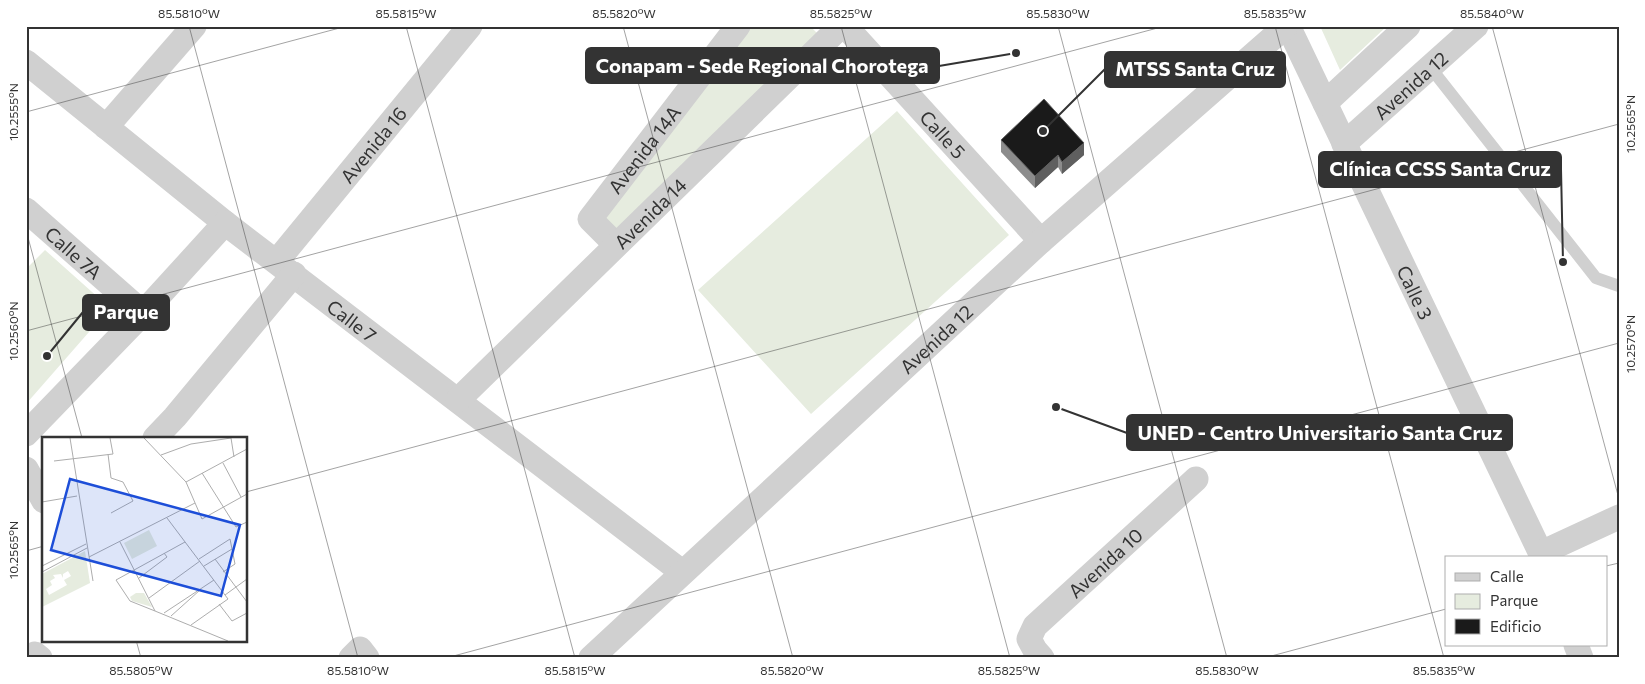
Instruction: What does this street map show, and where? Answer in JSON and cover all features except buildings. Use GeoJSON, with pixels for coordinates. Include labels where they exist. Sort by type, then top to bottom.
{"type":"FeatureCollection","features":[{"type":"Feature","properties":{"kind":"street"},"geometry":{"type":"LineString","coordinates":[[106,127],[194,26]]}},
{"type":"Feature","properties":{"kind":"street","name":"Avenida 16"},"geometry":{"type":"LineString","coordinates":[[156,437],[175,417],[285,267],[470,26]]}},
{"type":"Feature","properties":{"kind":"street","name":"Avenida 14A"},"geometry":{"type":"LineString","coordinates":[[616,245],[590,219],[738,26]]}},
{"type":"Feature","properties":{"kind":"street","name":"Avenida 14"},"geometry":{"type":"LineString","coordinates":[[458,400],[841,26]]}},
{"type":"Feature","properties":{"kind":"street","name":"Calle 5"},"geometry":{"type":"LineString","coordinates":[[846,26],[1042,241]]}},
{"type":"Feature","properties":{"kind":"street","name":"Avenida 12"},"geometry":{"type":"LineString","coordinates":[[590,658],[1042,241],[1287,26]]}},
{"type":"Feature","properties":{"kind":"street","name":"Calle 3"},"geometry":{"type":"LineString","coordinates":[[1287,26],[1542,556]]}},
{"type":"Feature","properties":{"kind":"street"},"geometry":{"type":"LineString","coordinates":[[1325,103],[1408,26]]}},
{"type":"Feature","properties":{"kind":"street","name":"Avenida 12"},"geometry":{"type":"LineString","coordinates":[[1344,144],[1476,26]]}},
{"type":"Feature","properties":{"kind":"street","name":"Calle 7"},"geometry":{"type":"LineString","coordinates":[[26,62],[225,223],[682,572]]}},
{"type":"Feature","properties":{"kind":"street","name":"Calle 7A"},"geometry":{"type":"LineString","coordinates":[[31,223],[143,313]]}},
{"type":"Feature","properties":{"kind":"street"},"geometry":{"type":"LineString","coordinates":[[26,434],[143,313],[225,223]]}},
{"type":"Feature","properties":{"kind":"street"},"geometry":{"type":"LineString","coordinates":[[26,469],[42,497]]}},
{"type":"Feature","properties":{"kind":"street","name":"Avenida 10"},"geometry":{"type":"LineString","coordinates":[[1038,654],[1029,639],[1035,626],[1196,479]]}},
{"type":"Feature","properties":{"kind":"street"},"geometry":{"type":"LineString","coordinates":[[1542,556],[1619,517]]}},
{"type":"Feature","properties":{"kind":"street"},"geometry":{"type":"LineString","coordinates":[[1576,646],[1581,658]]}},
{"type":"Feature","properties":{"kind":"lane"},"geometry":{"type":"LineString","coordinates":[[1430,67],[1596,278],[1619,286]]}},
{"type":"Feature","properties":{"kind":"green space"},"geometry":{"type":"Polygon","coordinates":[[[751,26],[810,26],[817,33],[619,232],[599,218],[751,26]]]}},
{"type":"Feature","properties":{"kind":"green space"},"geometry":{"type":"Polygon","coordinates":[[[1320,26],[1387,26],[1340,70],[1320,26]]]}},
{"type":"Feature","properties":{"kind":"green space"},"geometry":{"type":"Polygon","coordinates":[[[897,111],[1009,235],[811,414],[698,290],[897,111]]]}},
{"type":"Feature","properties":{"kind":"green space"},"geometry":{"type":"Polygon","coordinates":[[[45,250],[110,308],[26,404],[26,269],[45,250]]]}},
{"type":"Feature","properties":{"kind":"place","name":"Conapam - Sede Regional Chorotega"},"geometry":{"type":"Point","coordinates":[1016,53]}},
{"type":"Feature","properties":{"kind":"place","name":"MTSS Santa Cruz"},"geometry":{"type":"Point","coordinates":[1043,131]}},
{"type":"Feature","properties":{"kind":"place","name":"Clínica CCSS Santa Cruz"},"geometry":{"type":"Point","coordinates":[1563,262]}},
{"type":"Feature","properties":{"kind":"place","name":"Parque"},"geometry":{"type":"Point","coordinates":[47,356]}},
{"type":"Feature","properties":{"kind":"place","name":"UNED - Centro Universitario Santa Cruz"},"geometry":{"type":"Point","coordinates":[1056,407]}}]}
